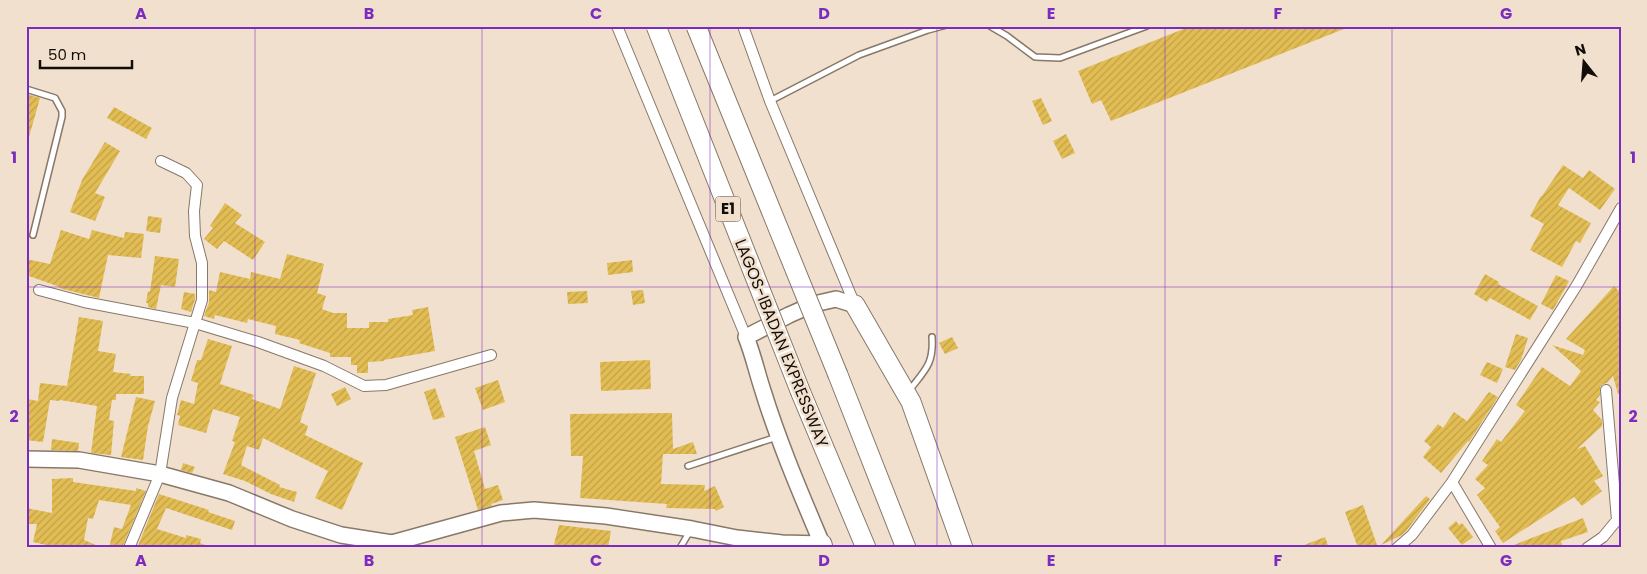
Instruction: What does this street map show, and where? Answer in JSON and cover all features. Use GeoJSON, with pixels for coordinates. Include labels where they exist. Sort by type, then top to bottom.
{"type":"FeatureCollection","features":[{"type":"Feature","properties":{"kind":"highway","name":"LAGOS-IBADAN EXPRESSWAY"},"geometry":{"type":"LineString","coordinates":[[656,26],[801,392],[866,548]]}},
{"type":"Feature","properties":{"kind":"highway","name":"E1"},"geometry":{"type":"LineString","coordinates":[[696,26],[906,548]]}},
{"type":"Feature","properties":{"kind":"highway"},"geometry":{"type":"LineString","coordinates":[[855,305],[911,402],[963,548]]}},
{"type":"Feature","properties":{"kind":"street"},"geometry":{"type":"LineString","coordinates":[[26,459],[79,460],[160,474],[229,492],[292,519],[340,535],[394,545],[501,514],[534,510],[606,516],[692,529],[736,541],[823,546],[799,491],[779,436],[763,391],[754,355],[617,26]]}},
{"type":"Feature","properties":{"kind":"street"},"geometry":{"type":"LineString","coordinates":[[743,26],[770,101],[855,305]]}},
{"type":"Feature","properties":{"kind":"street"},"geometry":{"type":"LineString","coordinates":[[129,548],[160,474],[172,398],[202,300],[202,263],[195,236],[194,211],[197,185],[186,173],[161,161]]}},
{"type":"Feature","properties":{"kind":"street"},"geometry":{"type":"LineString","coordinates":[[1397,548],[1412,535],[1452,482],[1577,285],[1621,208]]}},
{"type":"Feature","properties":{"kind":"street"},"geometry":{"type":"LineString","coordinates":[[39,290],[84,302],[195,323],[258,342],[314,363],[364,386],[386,384],[491,354]]}},
{"type":"Feature","properties":{"kind":"street"},"geometry":{"type":"LineString","coordinates":[[746,336],[814,304],[836,299],[855,305]]}},
{"type":"Feature","properties":{"kind":"street"},"geometry":{"type":"LineString","coordinates":[[1586,548],[1603,537],[1619,521],[1606,390]]}},
{"type":"Feature","properties":{"kind":"street"},"geometry":{"type":"LineString","coordinates":[[1452,482],[1491,548]]}},
{"type":"Feature","properties":{"kind":"lane"},"geometry":{"type":"LineString","coordinates":[[770,101],[859,55],[943,26]]}},
{"type":"Feature","properties":{"kind":"lane"},"geometry":{"type":"LineString","coordinates":[[990,26],[1035,57],[1060,58],[1147,26]]}},
{"type":"Feature","properties":{"kind":"lane"},"geometry":{"type":"LineString","coordinates":[[26,89],[55,98],[62,111],[32,236]]}},
{"type":"Feature","properties":{"kind":"lane"},"geometry":{"type":"LineString","coordinates":[[906,394],[926,370],[932,358],[932,337]]}},
{"type":"Feature","properties":{"kind":"lane"},"geometry":{"type":"LineString","coordinates":[[688,466],[779,436]]}},
{"type":"Feature","properties":{"kind":"lane"},"geometry":{"type":"LineString","coordinates":[[688,548],[681,546],[692,529]]}},
{"type":"Feature","properties":{"kind":"building"},"geometry":{"type":"Polygon","coordinates":[[[1191,26],[1349,27],[1111,121],[1101,100],[1092,104],[1078,71],[1191,26]]]}},
{"type":"Feature","properties":{"kind":"building"},"geometry":{"type":"Polygon","coordinates":[[[26,94],[40,98],[29,137],[26,137],[26,94]]]}},
{"type":"Feature","properties":{"kind":"building"},"geometry":{"type":"Polygon","coordinates":[[[1041,98],[1052,121],[1043,125],[1032,101],[1041,98]]]}},
{"type":"Feature","properties":{"kind":"building"},"geometry":{"type":"Polygon","coordinates":[[[114,107],[152,128],[146,139],[107,118],[114,107]]]}},
{"type":"Feature","properties":{"kind":"building"},"geometry":{"type":"Polygon","coordinates":[[[1066,134],[1075,153],[1062,159],[1053,141],[1066,134]]]}},
{"type":"Feature","properties":{"kind":"building"},"geometry":{"type":"Polygon","coordinates":[[[105,142],[120,151],[95,193],[105,197],[95,221],[70,212],[82,180],[105,142]]]}},
{"type":"Feature","properties":{"kind":"building"},"geometry":{"type":"Polygon","coordinates":[[[1563,165],[1583,178],[1589,170],[1615,189],[1600,210],[1569,188],[1558,205],[1591,223],[1580,243],[1576,241],[1562,267],[1530,250],[1544,224],[1530,216],[1541,196],[1563,165]]]}},
{"type":"Feature","properties":{"kind":"building"},"geometry":{"type":"Polygon","coordinates":[[[225,203],[242,215],[235,223],[265,242],[253,260],[224,241],[217,249],[204,239],[213,228],[210,226],[225,203]]]}},
{"type":"Feature","properties":{"kind":"building"},"geometry":{"type":"Polygon","coordinates":[[[148,216],[162,218],[160,233],[146,231],[148,216]]]}},
{"type":"Feature","properties":{"kind":"building"},"geometry":{"type":"Polygon","coordinates":[[[61,230],[89,239],[92,230],[124,238],[125,232],[144,234],[141,258],[108,255],[99,298],[59,288],[26,275],[26,259],[50,264],[61,230]]]}},
{"type":"Feature","properties":{"kind":"building"},"geometry":{"type":"Polygon","coordinates":[[[287,254],[324,264],[317,293],[326,296],[322,309],[333,313],[347,313],[347,328],[369,328],[369,322],[388,322],[388,319],[413,315],[412,310],[428,307],[435,351],[384,361],[368,362],[368,373],[357,373],[357,365],[351,365],[351,357],[330,357],[330,353],[299,343],[300,340],[275,334],[276,326],[248,319],[247,323],[215,315],[214,319],[204,316],[209,302],[209,290],[216,292],[220,272],[250,279],[251,272],[280,279],[287,254]]]}},
{"type":"Feature","properties":{"kind":"building"},"geometry":{"type":"Polygon","coordinates":[[[155,256],[179,259],[175,287],[161,285],[156,309],[148,307],[148,303],[146,303],[148,291],[150,292],[155,256]]]}},
{"type":"Feature","properties":{"kind":"building"},"geometry":{"type":"Polygon","coordinates":[[[632,260],[633,272],[608,275],[607,263],[632,260]]]}},
{"type":"Feature","properties":{"kind":"building"},"geometry":{"type":"Polygon","coordinates":[[[1485,274],[1499,282],[1498,284],[1538,306],[1530,320],[1490,298],[1487,302],[1474,294],[1485,274]]]}},
{"type":"Feature","properties":{"kind":"building"},"geometry":{"type":"Polygon","coordinates":[[[1556,275],[1569,281],[1553,310],[1541,304],[1556,275]]]}},
{"type":"Feature","properties":{"kind":"building"},"geometry":{"type":"Polygon","coordinates":[[[1614,286],[1621,293],[1621,394],[1618,394],[1613,376],[1600,387],[1600,395],[1596,400],[1600,402],[1593,410],[1602,420],[1602,426],[1577,449],[1585,446],[1603,476],[1594,481],[1602,491],[1582,506],[1574,497],[1503,543],[1495,531],[1500,527],[1477,495],[1485,488],[1475,479],[1488,465],[1482,461],[1497,439],[1501,442],[1525,411],[1516,405],[1542,367],[1570,386],[1581,371],[1552,345],[1583,355],[1585,350],[1566,339],[1614,286]]]}},
{"type":"Feature","properties":{"kind":"building"},"geometry":{"type":"Polygon","coordinates":[[[643,290],[645,303],[633,305],[631,291],[643,290]]]}},
{"type":"Feature","properties":{"kind":"building"},"geometry":{"type":"Polygon","coordinates":[[[587,291],[588,303],[568,304],[567,292],[587,291]]]}},
{"type":"Feature","properties":{"kind":"building"},"geometry":{"type":"Polygon","coordinates":[[[184,292],[195,294],[191,312],[181,309],[184,292]]]}},
{"type":"Feature","properties":{"kind":"building"},"geometry":{"type":"Polygon","coordinates":[[[79,317],[103,321],[98,351],[116,354],[113,372],[131,374],[130,376],[144,376],[144,394],[116,394],[116,400],[112,400],[109,420],[114,421],[111,455],[91,453],[97,406],[50,400],[43,442],[26,440],[27,399],[38,401],[40,383],[67,386],[79,317]]]}},
{"type":"Feature","properties":{"kind":"building"},"geometry":{"type":"Polygon","coordinates":[[[1516,334],[1528,338],[1521,360],[1515,370],[1505,367],[1516,334]]]}},
{"type":"Feature","properties":{"kind":"building"},"geometry":{"type":"Polygon","coordinates":[[[952,337],[958,348],[945,354],[939,343],[952,337]]]}},
{"type":"Feature","properties":{"kind":"building"},"geometry":{"type":"Polygon","coordinates":[[[208,339],[232,346],[220,384],[254,395],[252,399],[280,409],[294,366],[316,373],[300,422],[308,426],[305,435],[363,463],[342,510],[315,498],[328,471],[263,438],[259,450],[247,446],[241,465],[280,485],[279,487],[297,492],[294,502],[271,494],[245,481],[223,474],[235,442],[232,441],[240,417],[213,409],[206,433],[178,425],[180,416],[177,415],[181,400],[194,404],[198,383],[191,381],[197,360],[201,360],[208,339]]]}},
{"type":"Feature","properties":{"kind":"building"},"geometry":{"type":"Polygon","coordinates":[[[650,360],[651,389],[601,391],[600,362],[650,360]]]}},
{"type":"Feature","properties":{"kind":"building"},"geometry":{"type":"Polygon","coordinates":[[[1487,362],[1503,369],[1497,383],[1480,375],[1487,362]]]}},
{"type":"Feature","properties":{"kind":"building"},"geometry":{"type":"Polygon","coordinates":[[[498,380],[505,402],[483,410],[475,388],[498,380]]]}},
{"type":"Feature","properties":{"kind":"building"},"geometry":{"type":"Polygon","coordinates":[[[345,387],[351,399],[337,406],[331,394],[345,387]]]}},
{"type":"Feature","properties":{"kind":"building"},"geometry":{"type":"Polygon","coordinates":[[[435,388],[445,417],[433,420],[424,392],[435,388]]]}},
{"type":"Feature","properties":{"kind":"building"},"geometry":{"type":"Polygon","coordinates":[[[1489,392],[1498,397],[1469,442],[1441,473],[1423,457],[1431,447],[1424,441],[1438,424],[1443,428],[1454,412],[1467,421],[1489,392]]]}},
{"type":"Feature","properties":{"kind":"building"},"geometry":{"type":"Polygon","coordinates":[[[136,397],[155,401],[148,426],[143,460],[121,457],[136,397]]]}},
{"type":"Feature","properties":{"kind":"building"},"geometry":{"type":"Polygon","coordinates":[[[672,413],[673,449],[693,442],[697,454],[663,454],[661,484],[705,485],[704,491],[715,486],[724,507],[716,511],[715,509],[666,508],[667,504],[580,498],[583,456],[571,456],[570,414],[672,413]]]}},
{"type":"Feature","properties":{"kind":"building"},"geometry":{"type":"Polygon","coordinates":[[[485,427],[491,445],[474,451],[485,489],[498,485],[503,500],[478,510],[455,437],[485,427]]]}},
{"type":"Feature","properties":{"kind":"building"},"geometry":{"type":"Polygon","coordinates":[[[52,439],[79,443],[78,451],[51,450],[52,439]]]}},
{"type":"Feature","properties":{"kind":"building"},"geometry":{"type":"Polygon","coordinates":[[[183,463],[195,467],[192,473],[181,470],[183,463]]]}},
{"type":"Feature","properties":{"kind":"building"},"geometry":{"type":"Polygon","coordinates":[[[73,478],[73,482],[136,491],[136,488],[146,491],[122,548],[109,548],[114,527],[122,529],[131,505],[99,500],[93,519],[88,518],[84,540],[103,548],[59,548],[33,542],[37,524],[26,524],[26,508],[52,513],[52,479],[73,478]]]}},
{"type":"Feature","properties":{"kind":"building"},"geometry":{"type":"Polygon","coordinates":[[[159,494],[209,510],[208,512],[235,521],[232,530],[166,508],[157,529],[186,538],[186,535],[201,539],[200,543],[208,546],[208,548],[137,548],[159,494]]]}},
{"type":"Feature","properties":{"kind":"building"},"geometry":{"type":"Polygon","coordinates":[[[1426,496],[1430,499],[1407,530],[1402,535],[1381,545],[1426,496]]]}},
{"type":"Feature","properties":{"kind":"building"},"geometry":{"type":"Polygon","coordinates":[[[1363,505],[1377,545],[1369,548],[1358,548],[1345,512],[1363,505]]]}},
{"type":"Feature","properties":{"kind":"building"},"geometry":{"type":"Polygon","coordinates":[[[1583,518],[1588,532],[1561,541],[1563,548],[1506,548],[1583,518]]]}},
{"type":"Feature","properties":{"kind":"building"},"geometry":{"type":"Polygon","coordinates":[[[1456,521],[1459,525],[1462,523],[1473,537],[1462,545],[1448,528],[1456,521]]]}},
{"type":"Feature","properties":{"kind":"building"},"geometry":{"type":"Polygon","coordinates":[[[559,525],[611,531],[608,548],[553,548],[559,525]]]}},
{"type":"Feature","properties":{"kind":"building"},"geometry":{"type":"Polygon","coordinates":[[[1325,537],[1329,548],[1299,548],[1299,547],[1325,537]]]}}]}
